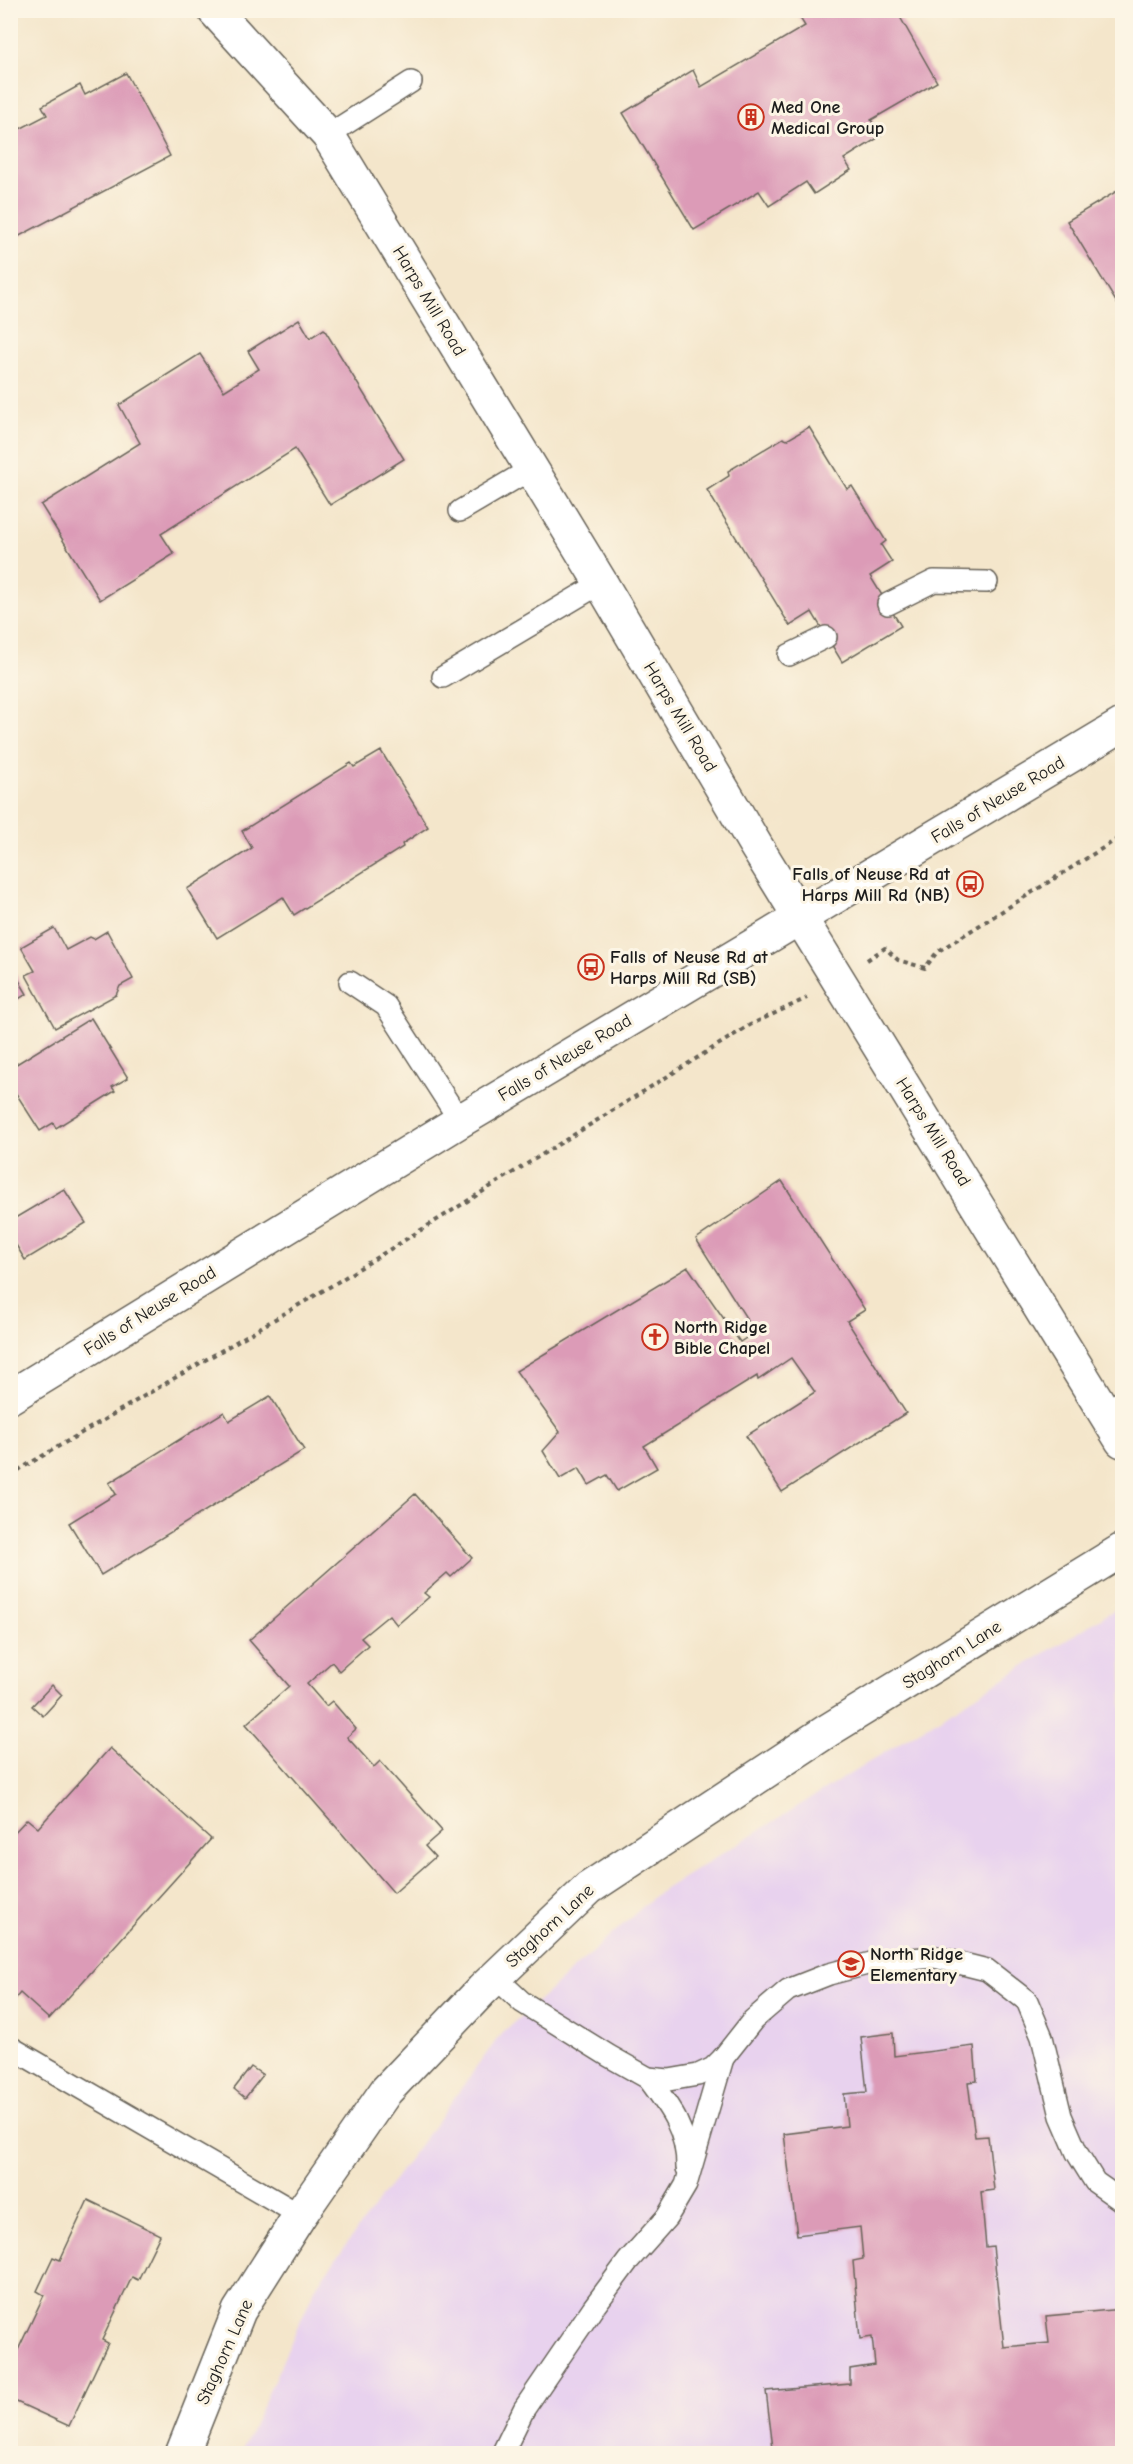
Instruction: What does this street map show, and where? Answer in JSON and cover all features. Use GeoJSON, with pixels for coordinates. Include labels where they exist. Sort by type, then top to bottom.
{"type":"FeatureCollection","features":[{"type":"Feature","properties":{"kind":"street","name":"Harps Mill Road"},"geometry":{"type":"LineString","coordinates":[[214,10],[328,135],[601,583],[756,846],[1114,1406],[1122,1441]]}},
{"type":"Feature","properties":{"kind":"street","name":"Falls of Neuse Road"},"geometry":{"type":"LineString","coordinates":[[10,1397],[460,1121],[1122,725]]}},
{"type":"Feature","properties":{"kind":"street","name":"Staghorn Lane"},"geometry":{"type":"LineString","coordinates":[[182,2454],[239,2311],[300,2215],[386,2091],[495,1977],[589,1888],[827,1731],[1122,1550]]}},
{"type":"Feature","properties":{"kind":"lane"},"geometry":{"type":"LineString","coordinates":[[328,135],[411,82]]}},
{"type":"Feature","properties":{"kind":"lane"},"geometry":{"type":"LineString","coordinates":[[460,511],[531,470]]}},
{"type":"Feature","properties":{"kind":"lane"},"geometry":{"type":"LineString","coordinates":[[888,604],[934,581],[987,582]]}},
{"type":"Feature","properties":{"kind":"lane"},"geometry":{"type":"LineString","coordinates":[[443,676],[601,583]]}},
{"type":"Feature","properties":{"kind":"lane"},"geometry":{"type":"LineString","coordinates":[[789,655],[826,637]]}},
{"type":"Feature","properties":{"kind":"lane"},"geometry":{"type":"LineString","coordinates":[[350,982],[386,1006],[460,1121]]}},
{"type":"Feature","properties":{"kind":"lane"},"geometry":{"type":"LineString","coordinates":[[648,2078],[669,2080],[698,2075],[713,2068],[753,2020],[788,1990],[829,1974],[875,1962],[935,1957],[987,1970],[1027,2001],[1042,2037],[1061,2116],[1077,2153],[1095,2182],[1122,2201]]}},
{"type":"Feature","properties":{"kind":"lane"},"geometry":{"type":"LineString","coordinates":[[495,1977],[522,2002],[648,2078],[670,2107],[683,2132],[687,2159],[686,2185]]}},
{"type":"Feature","properties":{"kind":"lane"},"geometry":{"type":"LineString","coordinates":[[10,2047],[300,2215]]}},
{"type":"Feature","properties":{"kind":"lane"},"geometry":{"type":"LineString","coordinates":[[502,2454],[525,2409],[593,2308],[628,2261],[667,2217],[686,2185],[723,2058]]}},
{"type":"Feature","properties":{"kind":"path"},"geometry":{"type":"LineString","coordinates":[[885,948],[898,960],[925,968],[937,952],[1122,836]]}},
{"type":"Feature","properties":{"kind":"path"},"geometry":{"type":"LineString","coordinates":[[10,1474],[330,1286],[750,1025],[798,1004]]}},
{"type":"Feature","properties":{"kind":"shaded area","name":"North Ridge Elementary"},"geometry":{"type":"Polygon","coordinates":[[[1122,1605],[1122,2453],[241,2454],[316,2286],[501,2034],[657,1894],[1122,1605]]]}},
{"type":"Feature","properties":{"kind":"building","name":"Med One Medical Group"},"geometry":{"type":"Polygon","coordinates":[[[795,10],[896,10],[937,82],[871,120],[881,136],[844,159],[851,170],[814,194],[806,182],[769,206],[759,191],[694,230],[623,113],[693,70],[701,87],[805,26],[795,10]]]}},
{"type":"Feature","properties":{"kind":"building"},"geometry":{"type":"Polygon","coordinates":[[[126,73],[170,156],[12,240],[10,236],[10,134],[47,115],[42,106],[80,85],[85,95],[126,73]]]}},
{"type":"Feature","properties":{"kind":"building"},"geometry":{"type":"Polygon","coordinates":[[[1122,188],[1122,304],[1118,305],[1067,221],[1122,188]]]}},
{"type":"Feature","properties":{"kind":"building"},"geometry":{"type":"Polygon","coordinates":[[[299,319],[310,338],[324,329],[404,459],[330,505],[295,449],[161,534],[174,554],[100,600],[41,505],[140,443],[119,405],[200,354],[224,391],[259,369],[248,351],[299,319]]]}},
{"type":"Feature","properties":{"kind":"building"},"geometry":{"type":"Polygon","coordinates":[[[809,427],[847,489],[852,486],[886,541],[881,545],[892,562],[870,576],[901,626],[842,662],[812,612],[790,626],[707,490],[729,476],[728,471],[783,438],[787,440],[809,427]]]}},
{"type":"Feature","properties":{"kind":"building"},"geometry":{"type":"Polygon","coordinates":[[[381,751],[428,827],[402,844],[403,847],[294,915],[283,897],[217,938],[187,889],[252,848],[242,831],[351,763],[354,767],[381,751]]]}},
{"type":"Feature","properties":{"kind":"building"},"geometry":{"type":"Polygon","coordinates":[[[54,928],[66,950],[107,931],[133,979],[120,986],[116,995],[55,1028],[26,975],[35,971],[21,947],[54,928]]]}},
{"type":"Feature","properties":{"kind":"building"},"geometry":{"type":"Polygon","coordinates":[[[14,972],[27,994],[10,1004],[10,974],[14,972]]]}},
{"type":"Feature","properties":{"kind":"building"},"geometry":{"type":"Polygon","coordinates":[[[91,1018],[128,1078],[112,1087],[115,1091],[56,1128],[53,1123],[40,1131],[10,1084],[10,1068],[91,1018]]]}},
{"type":"Feature","properties":{"kind":"building","name":"North Ridge Bible Chapel"},"geometry":{"type":"Polygon","coordinates":[[[782,1181],[865,1310],[847,1321],[906,1413],[782,1492],[746,1436],[815,1392],[791,1358],[758,1380],[757,1376],[644,1446],[657,1468],[617,1491],[607,1475],[589,1485],[579,1468],[560,1479],[543,1451],[560,1432],[516,1371],[688,1267],[740,1342],[755,1332],[696,1239],[782,1181]]]}},
{"type":"Feature","properties":{"kind":"building"},"geometry":{"type":"Polygon","coordinates":[[[64,1189],[86,1223],[25,1260],[10,1235],[10,1221],[64,1189]]]}},
{"type":"Feature","properties":{"kind":"building"},"geometry":{"type":"Polygon","coordinates":[[[270,1396],[304,1450],[101,1575],[69,1523],[116,1494],[109,1483],[224,1412],[229,1421],[270,1396]]]}},
{"type":"Feature","properties":{"kind":"building"},"geometry":{"type":"Polygon","coordinates":[[[415,1494],[472,1558],[451,1577],[447,1573],[424,1593],[429,1597],[397,1625],[389,1615],[361,1638],[368,1645],[339,1671],[332,1662],[307,1684],[326,1706],[332,1701],[356,1729],[347,1737],[374,1767],[380,1761],[442,1831],[425,1846],[435,1857],[394,1893],[246,1724],[289,1686],[249,1640],[415,1494]]]}},
{"type":"Feature","properties":{"kind":"building"},"geometry":{"type":"Polygon","coordinates":[[[52,1685],[62,1695],[43,1716],[32,1706],[52,1685]]]}},
{"type":"Feature","properties":{"kind":"building"},"geometry":{"type":"Polygon","coordinates":[[[110,1748],[211,1839],[49,2019],[20,1993],[14,2000],[10,1996],[10,1837],[27,1819],[38,1828],[110,1748]]]}},
{"type":"Feature","properties":{"kind":"building"},"geometry":{"type":"Polygon","coordinates":[[[893,2033],[894,2056],[974,2046],[977,2081],[968,2082],[975,2137],[988,2136],[994,2190],[981,2192],[986,2247],[993,2246],[1004,2347],[1049,2343],[1046,2316],[1122,2309],[1122,2454],[759,2454],[759,2450],[773,2448],[766,2391],[850,2384],[850,2369],[875,2365],[872,2337],[860,2339],[853,2261],[863,2259],[860,2227],[797,2235],[784,2134],[847,2126],[844,2094],[867,2092],[861,2037],[893,2033]]]}},
{"type":"Feature","properties":{"kind":"building"},"geometry":{"type":"Polygon","coordinates":[[[251,2067],[263,2075],[245,2098],[234,2089],[251,2067]]]}},
{"type":"Feature","properties":{"kind":"building"},"geometry":{"type":"Polygon","coordinates":[[[88,2200],[160,2235],[138,2280],[132,2277],[102,2340],[108,2343],[69,2426],[10,2399],[10,2380],[14,2373],[10,2372],[10,2367],[44,2295],[37,2291],[53,2257],[60,2260],[88,2200]]]}},
{"type":"Feature","properties":{"kind":"place","name":"Med One Medical Group"},"geometry":{"type":"Point","coordinates":[751,117]}},
{"type":"Feature","properties":{"kind":"place","name":"Falls of Neuse Rd at Harps Mill Rd (NB)"},"geometry":{"type":"Point","coordinates":[970,884]}},
{"type":"Feature","properties":{"kind":"place","name":"Falls of Neuse Rd at Harps Mill Rd (SB)"},"geometry":{"type":"Point","coordinates":[591,967]}},
{"type":"Feature","properties":{"kind":"place","name":"North Ridge Bible Chapel"},"geometry":{"type":"Point","coordinates":[655,1337]}},
{"type":"Feature","properties":{"kind":"place","name":"North Ridge Elementary"},"geometry":{"type":"Point","coordinates":[851,1964]}}]}
